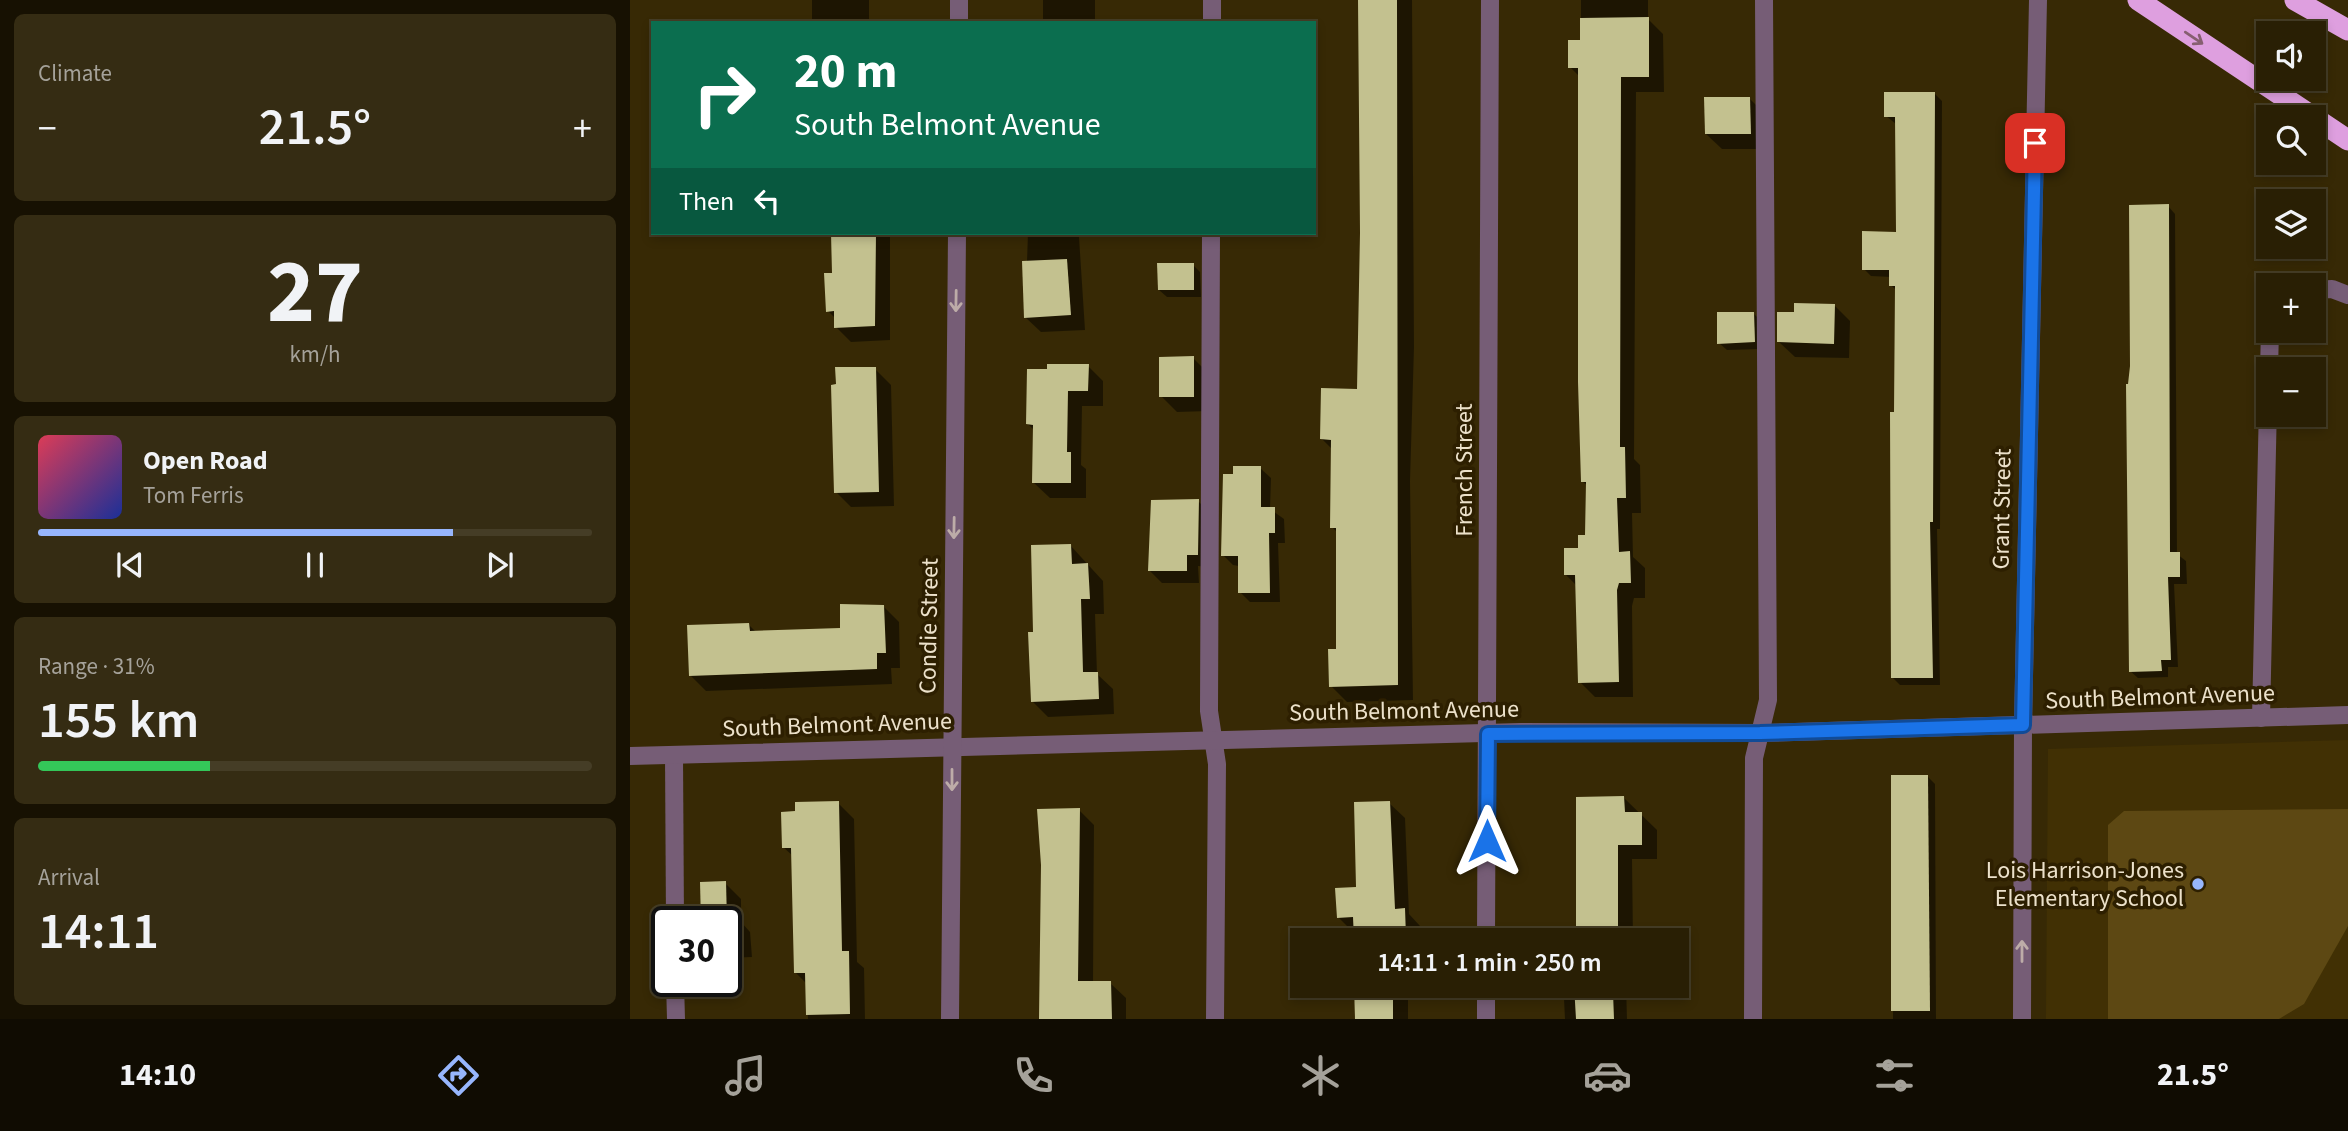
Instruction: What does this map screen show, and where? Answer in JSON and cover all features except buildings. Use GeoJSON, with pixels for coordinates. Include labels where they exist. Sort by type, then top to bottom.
{"type":"FeatureCollection","features":[{"type":"Feature","properties":{"kind":"highway"},"geometry":{"type":"LineString","coordinates":[[2138,0],[2348,140]]}},
{"type":"Feature","properties":{"kind":"highway"},"geometry":{"type":"LineString","coordinates":[[2295,0],[2348,30]]}},
{"type":"Feature","properties":{"kind":"street"},"geometry":{"type":"LineString","coordinates":[[959,0],[959,21]]}},
{"type":"Feature","properties":{"kind":"street"},"geometry":{"type":"LineString","coordinates":[[1212,0],[1212,21]]}},
{"type":"Feature","properties":{"kind":"street","name":"French Street"},"geometry":{"type":"LineString","coordinates":[[1486,928],[1490,0]]}},
{"type":"Feature","properties":{"kind":"street"},"geometry":{"type":"LineString","coordinates":[[1753,1019],[1754,758],[1768,700],[1764,0]]}},
{"type":"Feature","properties":{"kind":"street","name":"Grant Street"},"geometry":{"type":"LineString","coordinates":[[2022,1019],[2023,725],[2038,0]]}},
{"type":"Feature","properties":{"kind":"street","name":"Condie Street"},"geometry":{"type":"LineString","coordinates":[[950,1019],[957,235]]}},
{"type":"Feature","properties":{"kind":"street"},"geometry":{"type":"LineString","coordinates":[[1211,235],[1209,711],[1217,764],[1215,1019]]}},
{"type":"Feature","properties":{"kind":"street"},"geometry":{"type":"LineString","coordinates":[[2326,289],[2348,295]]}},
{"type":"Feature","properties":{"kind":"street"},"geometry":{"type":"LineString","coordinates":[[2262,718],[2268,427]]}},
{"type":"Feature","properties":{"kind":"street","name":"South Belmont Avenue"},"geometry":{"type":"LineString","coordinates":[[630,756],[1488,734],[1760,733],[2348,715]]}},
{"type":"Feature","properties":{"kind":"street"},"geometry":{"type":"LineString","coordinates":[[674,755],[675,906]]}},
{"type":"Feature","properties":{"kind":"street"},"geometry":{"type":"LineString","coordinates":[[676,997],[676,1019]]}},
{"type":"Feature","properties":{"kind":"street"},"geometry":{"type":"LineString","coordinates":[[1486,998],[1486,1019]]}},
{"type":"Feature","properties":{"kind":"shaded area","name":"Lois Harrison-Jones Elementary School"},"geometry":{"type":"Polygon","coordinates":[[[2348,740],[2348,1019],[2046,1019],[2048,749],[2348,740]]]}},
{"type":"Feature","properties":{"kind":"shaded area"},"geometry":{"type":"Polygon","coordinates":[[[2348,809],[2348,926],[2304,1004],[2279,1019],[2108,1019],[2108,825],[2124,811],[2348,809]]]}},
{"type":"Feature","properties":{"kind":"place","name":"Lois Harrison-Jones Elementary School"},"geometry":{"type":"Point","coordinates":[2198,884]}},
{"type":"Feature","properties":{"kind":"route"},"geometry":{"type":"LineString","coordinates":[[1487,841],[1488,734],[1760,733],[2023,725],[2035,143]]}}]}
